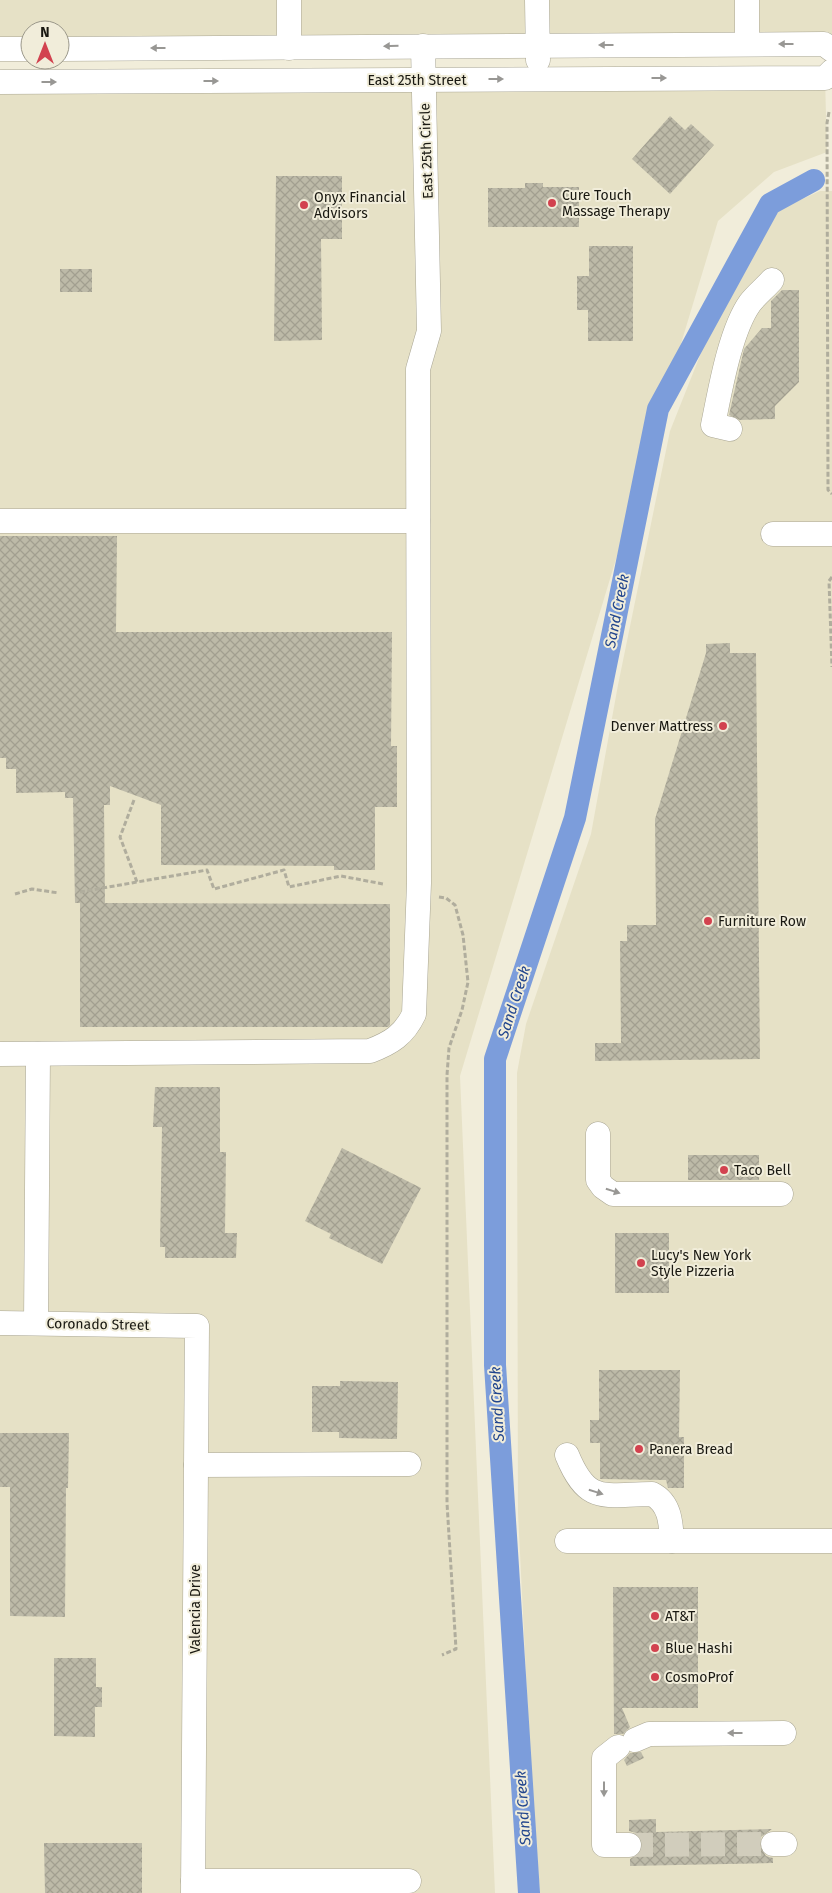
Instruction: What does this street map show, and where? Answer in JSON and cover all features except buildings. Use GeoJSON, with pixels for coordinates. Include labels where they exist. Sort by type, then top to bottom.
{"type":"FeatureCollection","features":[{"type":"Feature","properties":{"kind":"street"},"geometry":{"type":"LineString","coordinates":[[289,0],[289,48]]}},
{"type":"Feature","properties":{"kind":"street"},"geometry":{"type":"LineString","coordinates":[[537,0],[538,79]]}},
{"type":"Feature","properties":{"kind":"street"},"geometry":{"type":"LineString","coordinates":[[747,0],[747,44]]}},
{"type":"Feature","properties":{"kind":"street"},"geometry":{"type":"LineString","coordinates":[[70,49],[824,44],[832,50]]}},
{"type":"Feature","properties":{"kind":"street","name":"East 25th Circle"},"geometry":{"type":"LineString","coordinates":[[0,1054],[370,1051],[391,1043],[408,1028],[414,1014],[418,928],[418,369],[429,331],[423,46]]}},
{"type":"Feature","properties":{"kind":"street"},"geometry":{"type":"LineString","coordinates":[[0,49],[20,49]]}},
{"type":"Feature","properties":{"kind":"street","name":"East 25th Street"},"geometry":{"type":"LineString","coordinates":[[0,82],[825,78],[832,71]]}},
{"type":"Feature","properties":{"kind":"street"},"geometry":{"type":"LineString","coordinates":[[730,429],[713,426],[722,375],[750,303],[772,280]]}},
{"type":"Feature","properties":{"kind":"street"},"geometry":{"type":"LineString","coordinates":[[0,522],[418,521]]}},
{"type":"Feature","properties":{"kind":"street"},"geometry":{"type":"LineString","coordinates":[[773,534],[832,534]]}},
{"type":"Feature","properties":{"kind":"street"},"geometry":{"type":"LineString","coordinates":[[36,1323],[38,1054]]}},
{"type":"Feature","properties":{"kind":"street"},"geometry":{"type":"LineString","coordinates":[[598,1134],[598,1180],[603,1188],[613,1194],[781,1194]]}},
{"type":"Feature","properties":{"kind":"street","name":"Coronado Street"},"geometry":{"type":"LineString","coordinates":[[0,1323],[197,1326]]}},
{"type":"Feature","properties":{"kind":"street","name":"Valencia Drive"},"geometry":{"type":"LineString","coordinates":[[193,1887],[197,1326]]}},
{"type":"Feature","properties":{"kind":"street"},"geometry":{"type":"LineString","coordinates":[[567,1455],[575,1475],[587,1489],[600,1494],[652,1494],[658,1497],[666,1506],[671,1521],[672,1541]]}},
{"type":"Feature","properties":{"kind":"street"},"geometry":{"type":"LineString","coordinates":[[196,1465],[409,1464]]}},
{"type":"Feature","properties":{"kind":"street"},"geometry":{"type":"LineString","coordinates":[[567,1541],[832,1541]]}},
{"type":"Feature","properties":{"kind":"street"},"geometry":{"type":"LineString","coordinates":[[630,1845],[604,1846],[604,1758],[627,1744],[649,1734],[784,1733]]}},
{"type":"Feature","properties":{"kind":"street"},"geometry":{"type":"LineString","coordinates":[[193,1887],[408,1881]]}},
{"type":"Feature","properties":{"kind":"path"},"geometry":{"type":"LineString","coordinates":[[829,112],[827,123],[828,490],[832,494]]}},
{"type":"Feature","properties":{"kind":"path"},"geometry":{"type":"LineString","coordinates":[[832,578],[829,581],[832,667]]}},
{"type":"Feature","properties":{"kind":"path"},"geometry":{"type":"LineString","coordinates":[[134,800],[120,837],[137,882]]}},
{"type":"Feature","properties":{"kind":"path"},"geometry":{"type":"LineString","coordinates":[[80,892],[207,870],[214,889],[284,870],[289,887],[341,876],[383,884]]}},
{"type":"Feature","properties":{"kind":"path"},"geometry":{"type":"LineString","coordinates":[[15,894],[32,890],[59,893]]}},
{"type":"Feature","properties":{"kind":"path"},"geometry":{"type":"LineString","coordinates":[[434,897],[446,898],[455,905],[463,935],[468,982],[462,1010],[449,1048],[447,1075],[447,1503],[456,1649],[442,1655]]}},
{"type":"Feature","properties":{"kind":"shaded area"},"geometry":{"type":"Polygon","coordinates":[[[0,0],[832,0],[832,44],[70,48],[70,20],[20,20],[20,49],[0,49],[0,0]]]}},
{"type":"Feature","properties":{"kind":"shaded area"},"geometry":{"type":"Polygon","coordinates":[[[825,78],[827,152],[774,172],[718,221],[460,1076],[495,1893],[0,1893],[0,82],[825,78]]]}},
{"type":"Feature","properties":{"kind":"shaded area"},"geometry":{"type":"Polygon","coordinates":[[[820,191],[832,191],[832,1893],[540,1893],[531,1776],[518,1513],[517,1073],[526,1024],[591,834],[618,685],[670,431],[705,343],[774,212],[820,191]]]}},
{"type":"Feature","properties":{"kind":"waterway","name":"Sand Creek"},"geometry":{"type":"LineString","coordinates":[[529,1893],[495,1365],[495,1059],[575,818],[658,409],[770,204],[814,180]]}},
{"type":"Feature","properties":{"kind":"tunnel"},"geometry":{"type":"LineString","coordinates":[[629,1845],[773,1844]]}},
{"type":"Feature","properties":{"kind":"place","name":"Cure Touch Massage Therapy"},"geometry":{"type":"Point","coordinates":[552,203]}},
{"type":"Feature","properties":{"kind":"place","name":"Onyx Financial Advisors"},"geometry":{"type":"Point","coordinates":[304,205]}},
{"type":"Feature","properties":{"kind":"place","name":"Denver Mattress"},"geometry":{"type":"Point","coordinates":[723,726]}},
{"type":"Feature","properties":{"kind":"place","name":"Furniture Row"},"geometry":{"type":"Point","coordinates":[708,921]}},
{"type":"Feature","properties":{"kind":"place","name":"Taco Bell"},"geometry":{"type":"Point","coordinates":[724,1170]}},
{"type":"Feature","properties":{"kind":"place","name":"Lucy's New York Style Pizzeria"},"geometry":{"type":"Point","coordinates":[641,1263]}},
{"type":"Feature","properties":{"kind":"place","name":"Panera Bread"},"geometry":{"type":"Point","coordinates":[639,1449]}},
{"type":"Feature","properties":{"kind":"place","name":"AT&T"},"geometry":{"type":"Point","coordinates":[655,1616]}},
{"type":"Feature","properties":{"kind":"place","name":"Blue Hashi"},"geometry":{"type":"Point","coordinates":[655,1648]}},
{"type":"Feature","properties":{"kind":"place","name":"CosmoProf"},"geometry":{"type":"Point","coordinates":[655,1677]}}]}
